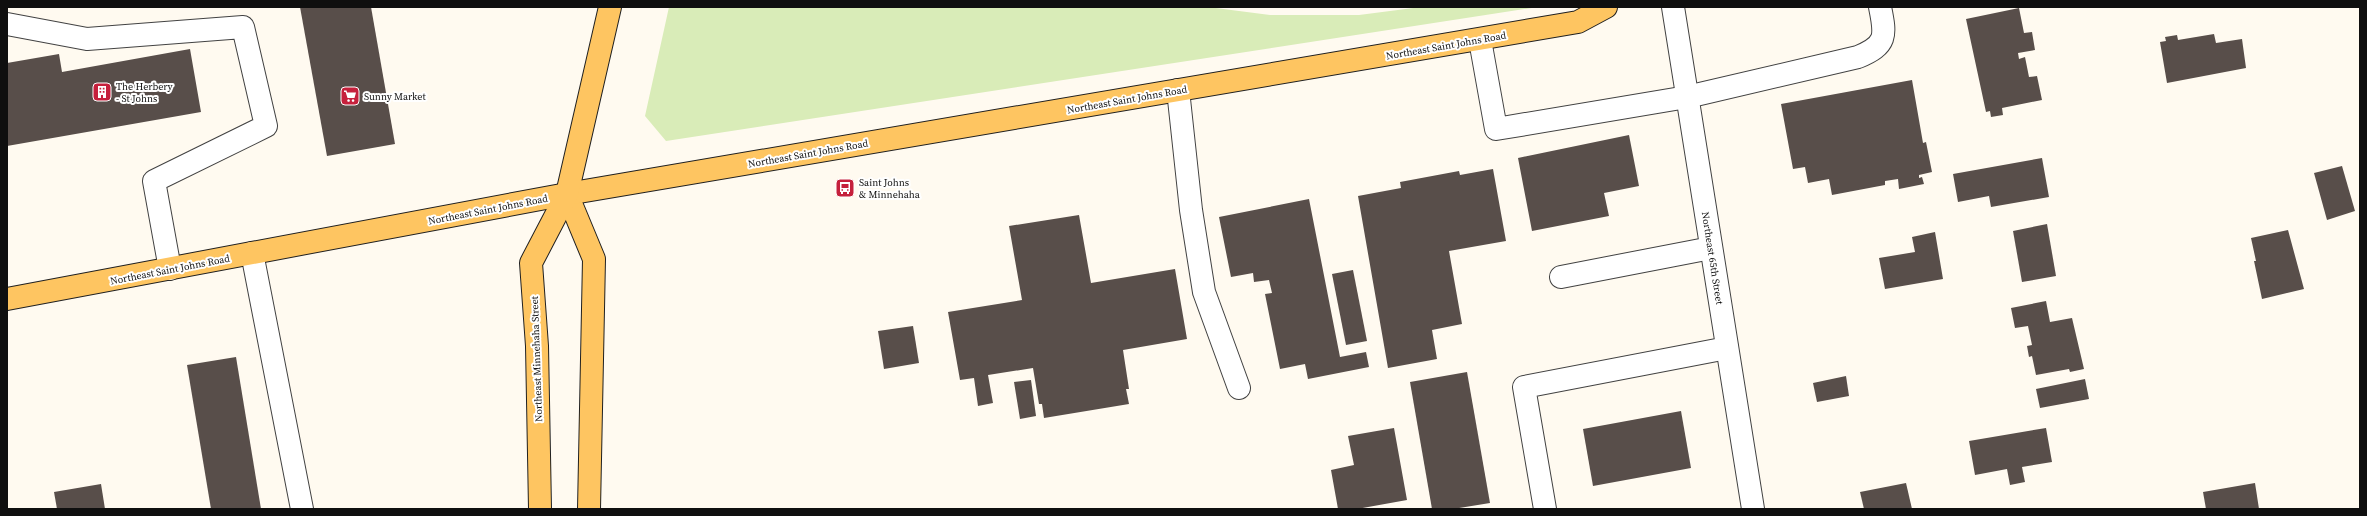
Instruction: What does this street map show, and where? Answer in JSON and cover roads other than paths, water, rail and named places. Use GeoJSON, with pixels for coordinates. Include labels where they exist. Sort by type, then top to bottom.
{"type":"FeatureCollection","features":[{"type":"Feature","properties":{"kind":"main road","name":"Northeast Minnehaha Street"},"geometry":{"type":"LineString","coordinates":[[540,509],[537,346],[531,263],[567,194],[610,7]]}},
{"type":"Feature","properties":{"kind":"main road","name":"Northeast Saint Johns Road"},"geometry":{"type":"LineString","coordinates":[[7,299],[567,194],[1480,40],[1578,22],[1606,7]]}},
{"type":"Feature","properties":{"kind":"main road"},"geometry":{"type":"LineString","coordinates":[[567,194],[594,259],[589,509]]}},
{"type":"Feature","properties":{"kind":"street","name":"Northeast 65th Street"},"geometry":{"type":"LineString","coordinates":[[1673,7],[1753,509]]}},
{"type":"Feature","properties":{"kind":"street"},"geometry":{"type":"LineString","coordinates":[[1480,40],[1496,129],[1687,97],[1858,57],[1873,51],[1882,41],[1884,28],[1880,7]]}},
{"type":"Feature","properties":{"kind":"street"},"geometry":{"type":"LineString","coordinates":[[7,24],[88,39],[243,27],[266,126],[154,181],[170,268]]}},
{"type":"Feature","properties":{"kind":"street"},"geometry":{"type":"LineString","coordinates":[[1178,90],[1191,210],[1204,292],[1239,388]]}},
{"type":"Feature","properties":{"kind":"street"},"geometry":{"type":"LineString","coordinates":[[1561,277],[1711,248]]}},
{"type":"Feature","properties":{"kind":"street"},"geometry":{"type":"LineString","coordinates":[[252,253],[302,509]]}},
{"type":"Feature","properties":{"kind":"street"},"geometry":{"type":"LineString","coordinates":[[1545,509],[1524,387],[1727,348]]}},
{"type":"Feature","properties":{"kind":"place","name":"The Herbery - St Johns"},"geometry":{"type":"Point","coordinates":[102,92]}},
{"type":"Feature","properties":{"kind":"place","name":"Sunny Market"},"geometry":{"type":"Point","coordinates":[350,96]}},
{"type":"Feature","properties":{"kind":"place","name":"Saint Johns & Minnehaha"},"geometry":{"type":"Point","coordinates":[845,188]}}]}
